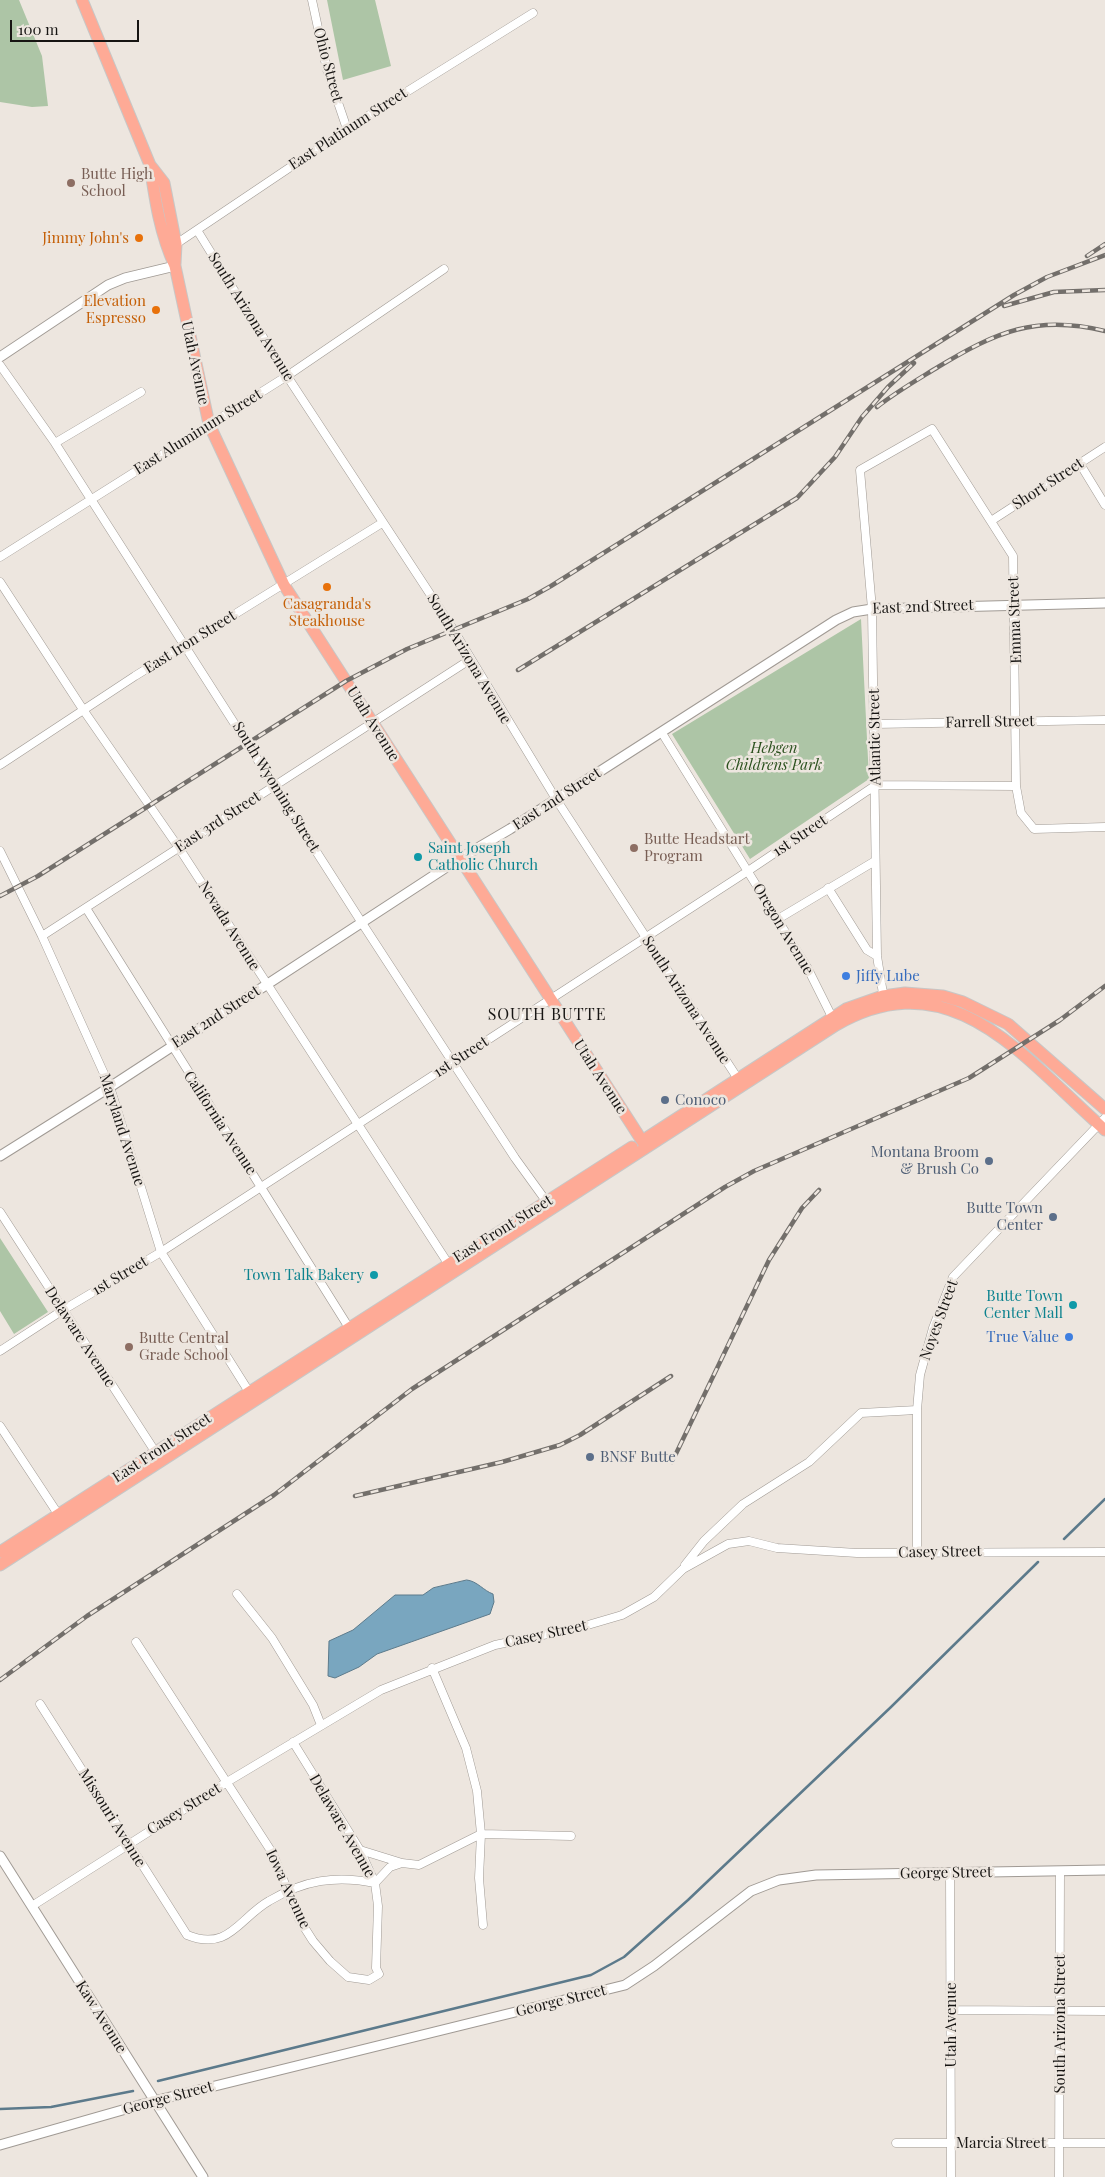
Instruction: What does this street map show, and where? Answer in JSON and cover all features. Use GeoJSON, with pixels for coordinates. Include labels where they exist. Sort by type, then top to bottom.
{"type":"FeatureCollection","features":[{"type":"Feature","properties":{"kind":"main road"},"geometry":{"type":"LineString","coordinates":[[82,0],[150,165]]}},
{"type":"Feature","properties":{"kind":"main road","name":"Utah Avenue"},"geometry":{"type":"LineString","coordinates":[[150,165],[164,183],[175,266],[209,424],[284,585],[644,1144]]}},
{"type":"Feature","properties":{"kind":"main road","name":"Utah Avenue"},"geometry":{"type":"LineString","coordinates":[[150,165],[156,201],[172,248]]}},
{"type":"Feature","properties":{"kind":"main road","name":"East Front Street"},"geometry":{"type":"LineString","coordinates":[[0,1565],[62,1519],[158,1456],[834,1022],[858,1004],[884,1000],[905,993],[943,996],[982,1011],[1008,1024],[1024,1036],[1105,1109]]}},
{"type":"Feature","properties":{"kind":"main road","name":"East Front Street"},"geometry":{"type":"LineString","coordinates":[[884,1000],[941,1008],[977,1021],[1010,1042],[1022,1053]]}},
{"type":"Feature","properties":{"kind":"main road"},"geometry":{"type":"LineString","coordinates":[[1022,1053],[1047,1067],[1061,1080],[1066,1081],[1072,1078]]}},
{"type":"Feature","properties":{"kind":"main road"},"geometry":{"type":"LineString","coordinates":[[1022,1053],[1103,1124]]}},
{"type":"Feature","properties":{"kind":"main road","name":"East Front Street"},"geometry":{"type":"LineString","coordinates":[[0,1552],[62,1519]]}},
{"type":"Feature","properties":{"kind":"street","name":"Ohio Street"},"geometry":{"type":"LineString","coordinates":[[312,0],[326,70],[347,129]]}},
{"type":"Feature","properties":{"kind":"street","name":"East Platinum Street"},"geometry":{"type":"LineString","coordinates":[[172,248],[347,129],[533,13]]}},
{"type":"Feature","properties":{"kind":"street","name":"South Arizona Avenue"},"geometry":{"type":"LineString","coordinates":[[197,230],[287,376],[471,659],[556,799],[740,1082]]}},
{"type":"Feature","properties":{"kind":"street"},"geometry":{"type":"LineString","coordinates":[[0,357],[108,285],[125,278],[175,266]]}},
{"type":"Feature","properties":{"kind":"street","name":"East Aluminum Street"},"geometry":{"type":"LineString","coordinates":[[0,557],[287,376],[444,269]]}},
{"type":"Feature","properties":{"kind":"street","name":"South Wyoming Street"},"geometry":{"type":"LineString","coordinates":[[0,365],[55,443],[90,500],[276,785],[362,923],[515,1158],[549,1205]]}},
{"type":"Feature","properties":{"kind":"street"},"geometry":{"type":"LineString","coordinates":[[55,443],[140,392]]}},
{"type":"Feature","properties":{"kind":"street","name":"Atlantic Street"},"geometry":{"type":"LineString","coordinates":[[884,1000],[877,956],[872,609],[860,470],[932,430]]}},
{"type":"Feature","properties":{"kind":"street","name":"Emma Street"},"geometry":{"type":"LineString","coordinates":[[932,430],[1012,556],[1015,604],[1016,786],[1021,813],[1034,829],[1105,827]]}},
{"type":"Feature","properties":{"kind":"street","name":"Short Street"},"geometry":{"type":"LineString","coordinates":[[991,521],[1105,447]]}},
{"type":"Feature","properties":{"kind":"street"},"geometry":{"type":"LineString","coordinates":[[1080,464],[1105,505]]}},
{"type":"Feature","properties":{"kind":"street","name":"East Iron Street"},"geometry":{"type":"LineString","coordinates":[[0,765],[185,646],[382,523]]}},
{"type":"Feature","properties":{"kind":"street","name":"Nevada Avenue"},"geometry":{"type":"LineString","coordinates":[[0,582],[84,711],[179,848],[450,1268]]}},
{"type":"Feature","properties":{"kind":"street","name":"East 2nd Street"},"geometry":{"type":"LineString","coordinates":[[0,1156],[110,1087],[459,859],[662,733],[836,620],[853,612],[872,609],[1105,603]]}},
{"type":"Feature","properties":{"kind":"street","name":"East 3rd Street"},"geometry":{"type":"LineString","coordinates":[[42,936],[471,659]]}},
{"type":"Feature","properties":{"kind":"street","name":"Farrell Street"},"geometry":{"type":"LineString","coordinates":[[875,724],[1105,720]]}},
{"type":"Feature","properties":{"kind":"street","name":"Oregon Avenue"},"geometry":{"type":"LineString","coordinates":[[662,733],[807,967],[834,1022]]}},
{"type":"Feature","properties":{"kind":"street"},"geometry":{"type":"LineString","coordinates":[[876,785],[1016,786]]}},
{"type":"Feature","properties":{"kind":"street","name":"1st Street"},"geometry":{"type":"LineString","coordinates":[[0,1351],[63,1310],[161,1252],[357,1123],[646,938],[876,785]]}},
{"type":"Feature","properties":{"kind":"street","name":"Maryland Avenue"},"geometry":{"type":"LineString","coordinates":[[0,851],[42,936],[110,1087],[161,1252],[252,1397]]}},
{"type":"Feature","properties":{"kind":"street"},"geometry":{"type":"LineString","coordinates":[[778,919],[875,860]]}},
{"type":"Feature","properties":{"kind":"street"},"geometry":{"type":"LineString","coordinates":[[828,888],[866,950],[877,956]]}},
{"type":"Feature","properties":{"kind":"street","name":"California Avenue"},"geometry":{"type":"LineString","coordinates":[[86,908],[352,1332]]}},
{"type":"Feature","properties":{"kind":"street","name":"Noyes Street"},"geometry":{"type":"LineString","coordinates":[[917,1552],[917,1410],[920,1375],[953,1277],[1103,1124]]}},
{"type":"Feature","properties":{"kind":"street","name":"Delaware Avenue"},"geometry":{"type":"LineString","coordinates":[[0,1212],[158,1456]]}},
{"type":"Feature","properties":{"kind":"street"},"geometry":{"type":"LineString","coordinates":[[683,1569],[704,1541],[743,1504],[809,1462],[860,1413],[917,1410]]}},
{"type":"Feature","properties":{"kind":"street"},"geometry":{"type":"LineString","coordinates":[[0,1426],[62,1519]]}},
{"type":"Feature","properties":{"kind":"street","name":"Casey Street"},"geometry":{"type":"LineString","coordinates":[[32,1906],[227,1782],[380,1690],[432,1668],[495,1645],[581,1627],[622,1615],[654,1597],[683,1569],[728,1544],[749,1540],[777,1548],[857,1553],[1105,1552]]}},
{"type":"Feature","properties":{"kind":"street"},"geometry":{"type":"LineString","coordinates":[[237,1594],[272,1638],[313,1705],[321,1725]]}},
{"type":"Feature","properties":{"kind":"street","name":"Iowa Avenue"},"geometry":{"type":"LineString","coordinates":[[136,1642],[273,1854],[299,1919],[313,1941],[330,1961],[348,1977],[369,1980],[379,1974]]}},
{"type":"Feature","properties":{"kind":"street"},"geometry":{"type":"LineString","coordinates":[[432,1668],[466,1748],[477,1791],[481,1834],[478,1878],[483,1925]]}},
{"type":"Feature","properties":{"kind":"street","name":"Missouri Avenue"},"geometry":{"type":"LineString","coordinates":[[40,1704],[187,1935],[199,1940],[221,1939],[249,1919],[266,1902],[288,1891]]}},
{"type":"Feature","properties":{"kind":"street","name":"Delaware Avenue"},"geometry":{"type":"LineString","coordinates":[[293,1742],[360,1850],[375,1883],[378,1906],[376,1968],[379,1974]]}},
{"type":"Feature","properties":{"kind":"street"},"geometry":{"type":"LineString","coordinates":[[360,1850],[402,1863],[419,1865],[481,1834],[571,1836]]}},
{"type":"Feature","properties":{"kind":"street","name":"Kaw Avenue"},"geometry":{"type":"LineString","coordinates":[[0,1856],[203,2177]]}},
{"type":"Feature","properties":{"kind":"street"},"geometry":{"type":"LineString","coordinates":[[288,1891],[319,1880],[358,1880],[375,1883],[390,1867],[402,1863]]}},
{"type":"Feature","properties":{"kind":"street","name":"George Street"},"geometry":{"type":"LineString","coordinates":[[0,2145],[154,2101],[625,1985],[654,1966],[751,1891],[779,1880],[816,1875],[1105,1870]]}},
{"type":"Feature","properties":{"kind":"street","name":"South Arizona Street"},"geometry":{"type":"LineString","coordinates":[[1059,2177],[1060,1871]]}},
{"type":"Feature","properties":{"kind":"street","name":"Utah Avenue"},"geometry":{"type":"LineString","coordinates":[[950,1873],[951,2177]]}},
{"type":"Feature","properties":{"kind":"street"},"geometry":{"type":"LineString","coordinates":[[951,2010],[1105,2012]]}},
{"type":"Feature","properties":{"kind":"street","name":"Marcia Street"},"geometry":{"type":"LineString","coordinates":[[896,2143],[1105,2143]]}},
{"type":"Feature","properties":{"kind":"green space"},"geometry":{"type":"Polygon","coordinates":[[[0,0],[19,0],[42,56],[48,106],[32,107],[0,102],[0,0]]]}},
{"type":"Feature","properties":{"kind":"green space"},"geometry":{"type":"Polygon","coordinates":[[[327,0],[375,0],[391,66],[343,80],[327,0]]]}},
{"type":"Feature","properties":{"kind":"green space","name":"Hebgen Childrens Park"},"geometry":{"type":"Polygon","coordinates":[[[861,619],[869,779],[750,859],[672,734],[861,619]]]}},
{"type":"Feature","properties":{"kind":"green space"},"geometry":{"type":"Polygon","coordinates":[[[0,1238],[48,1312],[14,1334],[0,1311],[0,1238]]]}},
{"type":"Feature","properties":{"kind":"water"},"geometry":{"type":"Polygon","coordinates":[[[467,1580],[474,1582],[493,1594],[494,1602],[490,1614],[377,1654],[359,1667],[335,1678],[328,1676],[329,1641],[353,1630],[395,1595],[423,1595],[433,1588],[467,1580]]]}},
{"type":"Feature","properties":{"kind":"waterway"},"geometry":{"type":"LineString","coordinates":[[1064,1539],[1105,1499]]}},
{"type":"Feature","properties":{"kind":"waterway"},"geometry":{"type":"LineString","coordinates":[[158,2081],[591,1975],[624,1957],[688,1900],[891,1707],[1038,1562]]}},
{"type":"Feature","properties":{"kind":"waterway"},"geometry":{"type":"LineString","coordinates":[[0,2109],[51,2107],[133,2091]]}},
{"type":"Feature","properties":{"kind":"railway"},"geometry":{"type":"LineString","coordinates":[[1087,256],[1105,244]]}},
{"type":"Feature","properties":{"kind":"railway"},"geometry":{"type":"LineString","coordinates":[[0,896],[38,876],[346,681],[407,649],[528,599],[1014,295],[1047,277],[1105,255]]}},
{"type":"Feature","properties":{"kind":"railway"},"geometry":{"type":"LineString","coordinates":[[1004,306],[1054,292],[1105,290]]}},
{"type":"Feature","properties":{"kind":"railway"},"geometry":{"type":"LineString","coordinates":[[877,407],[938,367],[979,344],[998,336],[1037,326],[1058,325],[1080,326],[1105,331]]}},
{"type":"Feature","properties":{"kind":"railway"},"geometry":{"type":"LineString","coordinates":[[518,670],[797,498],[835,457],[862,417],[888,387],[914,363]]}},
{"type":"Feature","properties":{"kind":"railway"},"geometry":{"type":"LineString","coordinates":[[0,1680],[87,1616],[274,1495],[412,1389],[725,1187],[754,1171],[969,1078],[1060,1020],[1105,986]]}},
{"type":"Feature","properties":{"kind":"railway"},"geometry":{"type":"LineString","coordinates":[[672,1462],[769,1260],[802,1208],[819,1190]]}},
{"type":"Feature","properties":{"kind":"railway"},"geometry":{"type":"LineString","coordinates":[[355,1496],[502,1462],[560,1445],[580,1435],[671,1376]]}},
{"type":"Feature","properties":{"kind":"place","name":"Butte High School"},"geometry":{"type":"Point","coordinates":[71,183]}},
{"type":"Feature","properties":{"kind":"place","name":"Jimmy John's"},"geometry":{"type":"Point","coordinates":[139,238]}},
{"type":"Feature","properties":{"kind":"place","name":"Elevation Espresso"},"geometry":{"type":"Point","coordinates":[156,310]}},
{"type":"Feature","properties":{"kind":"place","name":"Casagranda's Steakhouse"},"geometry":{"type":"Point","coordinates":[327,587]}},
{"type":"Feature","properties":{"kind":"place","name":"Butte Headstart Program"},"geometry":{"type":"Point","coordinates":[634,848]}},
{"type":"Feature","properties":{"kind":"place","name":"Saint Joseph Catholic Church"},"geometry":{"type":"Point","coordinates":[418,857]}},
{"type":"Feature","properties":{"kind":"place","name":"Jiffy Lube"},"geometry":{"type":"Point","coordinates":[846,976]}},
{"type":"Feature","properties":{"kind":"place","name":"Conoco"},"geometry":{"type":"Point","coordinates":[665,1100]}},
{"type":"Feature","properties":{"kind":"place","name":"Montana Broom & Brush Co"},"geometry":{"type":"Point","coordinates":[989,1161]}},
{"type":"Feature","properties":{"kind":"place","name":"Butte Town Center"},"geometry":{"type":"Point","coordinates":[1053,1217]}},
{"type":"Feature","properties":{"kind":"place","name":"Town Talk Bakery"},"geometry":{"type":"Point","coordinates":[374,1275]}},
{"type":"Feature","properties":{"kind":"place","name":"Butte Town Center Mall"},"geometry":{"type":"Point","coordinates":[1073,1305]}},
{"type":"Feature","properties":{"kind":"place","name":"True Value"},"geometry":{"type":"Point","coordinates":[1069,1337]}},
{"type":"Feature","properties":{"kind":"place","name":"Butte Central Grade School"},"geometry":{"type":"Point","coordinates":[129,1347]}},
{"type":"Feature","properties":{"kind":"place","name":"BNSF Butte"},"geometry":{"type":"Point","coordinates":[590,1457]}},
{"type":"Feature","properties":{"kind":"district","name":"SOUTH BUTTE"},"geometry":{"type":"Point","coordinates":[547,1015]}}]}
